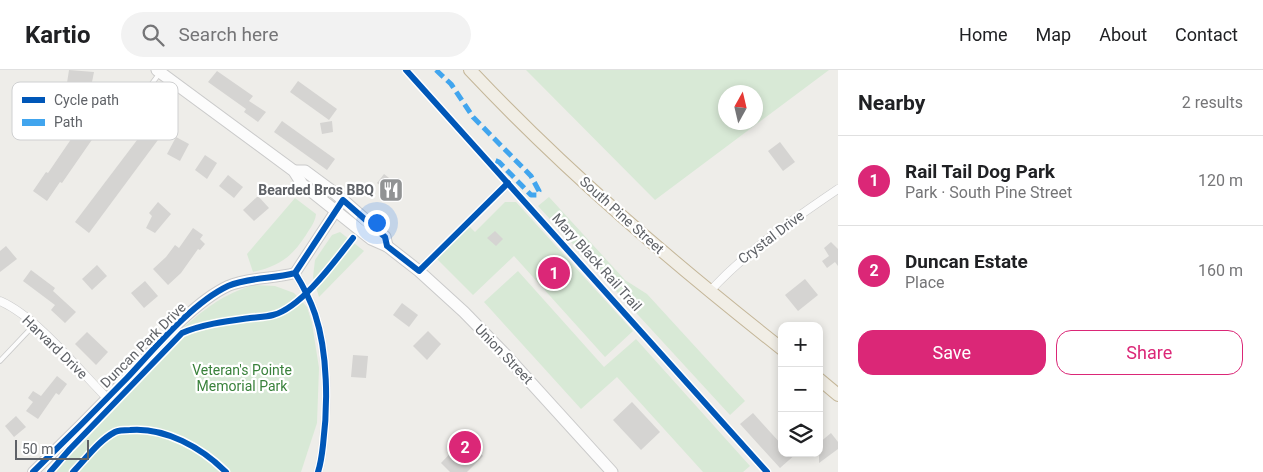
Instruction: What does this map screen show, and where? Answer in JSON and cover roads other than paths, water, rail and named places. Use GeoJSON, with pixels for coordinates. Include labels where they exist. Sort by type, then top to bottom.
{"type":"FeatureCollection","features":[{"type":"Feature","properties":{"kind":"highway","name":"South Pine Street"},"geometry":{"type":"LineString","coordinates":[[470,70],[533,134],[582,179],[709,292],[778,347]]}},
{"type":"Feature","properties":{"kind":"highway"},"geometry":{"type":"LineString","coordinates":[[823,382],[838,395]]}},
{"type":"Feature","properties":{"kind":"main road","name":"Union Street"},"geometry":{"type":"LineString","coordinates":[[159,71],[174,82]]}},
{"type":"Feature","properties":{"kind":"main road","name":"Union Street"},"geometry":{"type":"LineString","coordinates":[[178,85],[294,171],[302,184],[371,239],[387,246],[419,271],[510,359],[612,472]]}},
{"type":"Feature","properties":{"kind":"main road","name":"Union Street"},"geometry":{"type":"LineString","coordinates":[[294,171],[305,170],[343,200],[385,237],[387,246]]}},
{"type":"Feature","properties":{"kind":"street","name":"Crystal Drive"},"geometry":{"type":"LineString","coordinates":[[709,292],[750,252],[838,189]]}},
{"type":"Feature","properties":{"kind":"street"},"geometry":{"type":"LineString","coordinates":[[318,472],[325,430],[326,393],[324,366],[316,316],[307,292],[295,273],[343,200]]}},
{"type":"Feature","properties":{"kind":"street","name":"Duncan Park Drive"},"geometry":{"type":"LineString","coordinates":[[33,472],[180,323],[218,292],[240,282],[282,277],[295,273]]}},
{"type":"Feature","properties":{"kind":"street","name":"Harvard Drive"},"geometry":{"type":"LineString","coordinates":[[0,301],[18,311],[34,325],[107,398]]}},
{"type":"Feature","properties":{"kind":"lane"},"geometry":{"type":"LineString","coordinates":[[151,82],[159,71]]}},
{"type":"Feature","properties":{"kind":"lane"},"geometry":{"type":"LineString","coordinates":[[0,361],[34,325]]}},
{"type":"Feature","properties":{"kind":"place","name":"Bearded Bros BBQ"},"geometry":{"type":"Point","coordinates":[391,190]}},
{"type":"Feature","properties":{"kind":"place","name":"Rail Tail Dog Park"},"geometry":{"type":"Point","coordinates":[554,273]}},
{"type":"Feature","properties":{"kind":"place","name":"Duncan Estate"},"geometry":{"type":"Point","coordinates":[465,447]}},
{"type":"Feature","properties":{"kind":"park label","name":"Veteran's Pointe Memorial Park"},"geometry":{"type":"Point","coordinates":[242,378]}}]}
